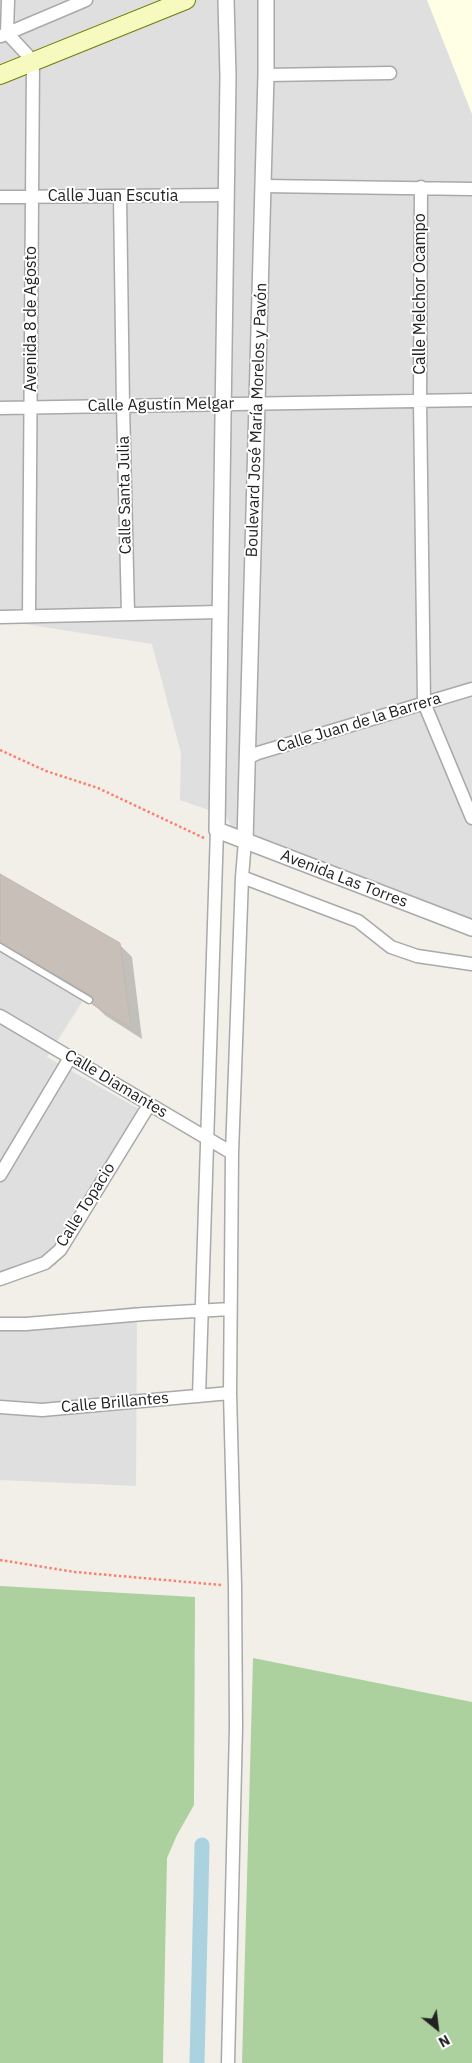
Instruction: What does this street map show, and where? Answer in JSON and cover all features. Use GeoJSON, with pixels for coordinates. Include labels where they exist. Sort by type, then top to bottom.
{"type":"FeatureCollection","features":[{"type":"Feature","properties":{"kind":"main road"},"geometry":{"type":"LineString","coordinates":[[0,75],[186,0]]}},
{"type":"Feature","properties":{"kind":"street"},"geometry":{"type":"LineString","coordinates":[[4,34],[8,0]]}},
{"type":"Feature","properties":{"kind":"street"},"geometry":{"type":"LineString","coordinates":[[4,34],[86,0]]}},
{"type":"Feature","properties":{"kind":"street","name":"Boulevard José María Morelos y Pavón"},"geometry":{"type":"LineString","coordinates":[[217,836],[228,76],[226,0]]}},
{"type":"Feature","properties":{"kind":"street","name":"Boulevard José María Morelos y Pavón"},"geometry":{"type":"LineString","coordinates":[[245,841],[266,75],[266,0]]}},
{"type":"Feature","properties":{"kind":"street"},"geometry":{"type":"LineString","coordinates":[[4,34],[33,61]]}},
{"type":"Feature","properties":{"kind":"street","name":"Avenida 8 de Agosto"},"geometry":{"type":"LineString","coordinates":[[29,615],[33,61]]}},
{"type":"Feature","properties":{"kind":"street"},"geometry":{"type":"LineString","coordinates":[[266,75],[390,73]]}},
{"type":"Feature","properties":{"kind":"street"},"geometry":{"type":"LineString","coordinates":[[263,186],[472,189]]}},
{"type":"Feature","properties":{"kind":"street","name":"Calle Melchor Ocampo"},"geometry":{"type":"LineString","coordinates":[[421,187],[420,401],[424,703]]}},
{"type":"Feature","properties":{"kind":"street","name":"Calle Juan Escutia"},"geometry":{"type":"LineString","coordinates":[[0,197],[226,195]]}},
{"type":"Feature","properties":{"kind":"street","name":"Calle Santa Julia"},"geometry":{"type":"LineString","coordinates":[[120,196],[122,406],[128,613]]}},
{"type":"Feature","properties":{"kind":"street","name":"Calle Agustín Melgar"},"geometry":{"type":"LineString","coordinates":[[0,408],[472,400]]}},
{"type":"Feature","properties":{"kind":"street"},"geometry":{"type":"LineString","coordinates":[[0,616],[219,612]]}},
{"type":"Feature","properties":{"kind":"street","name":"Calle Juan de la Barrera"},"geometry":{"type":"LineString","coordinates":[[247,758],[258,753],[472,689]]}},
{"type":"Feature","properties":{"kind":"street"},"geometry":{"type":"LineString","coordinates":[[424,703],[472,818]]}},
{"type":"Feature","properties":{"kind":"street"},"geometry":{"type":"LineString","coordinates":[[199,1396],[217,836]]}},
{"type":"Feature","properties":{"kind":"street","name":"Avenida Las Torres"},"geometry":{"type":"LineString","coordinates":[[217,836],[245,841],[472,928]]}},
{"type":"Feature","properties":{"kind":"street"},"geometry":{"type":"LineString","coordinates":[[228,2063],[236,1736],[235,1586],[230,1393],[232,1153],[245,841]]}},
{"type":"Feature","properties":{"kind":"street"},"geometry":{"type":"LineString","coordinates":[[242,878],[358,922],[390,947],[417,956],[472,964]]}},
{"type":"Feature","properties":{"kind":"street","name":"Calle Diamantes"},"geometry":{"type":"LineString","coordinates":[[0,1016],[71,1056],[232,1153]]}},
{"type":"Feature","properties":{"kind":"street"},"geometry":{"type":"LineString","coordinates":[[0,1176],[71,1056]]}},
{"type":"Feature","properties":{"kind":"street","name":"Calle Topacio"},"geometry":{"type":"LineString","coordinates":[[0,1279],[45,1263],[60,1250],[150,1104]]}},
{"type":"Feature","properties":{"kind":"street"},"geometry":{"type":"LineString","coordinates":[[0,1324],[82,1321],[230,1309]]}},
{"type":"Feature","properties":{"kind":"street","name":"Calle Brillantes"},"geometry":{"type":"LineString","coordinates":[[0,1407],[42,1410],[230,1393]]}},
{"type":"Feature","properties":{"kind":"lane"},"geometry":{"type":"LineString","coordinates":[[0,946],[89,1000]]}},
{"type":"Feature","properties":{"kind":"path"},"geometry":{"type":"LineString","coordinates":[[0,750],[38,768],[98,788],[217,836]]}},
{"type":"Feature","properties":{"kind":"path"},"geometry":{"type":"LineString","coordinates":[[0,1560],[75,1572],[192,1584],[235,1586]]}},
{"type":"Feature","properties":{"kind":"shaded area"},"geometry":{"type":"Polygon","coordinates":[[[0,0],[472,0],[472,929],[238,840],[226,816],[180,800],[181,753],[152,644],[25,624],[0,623],[0,0]]]}},
{"type":"Feature","properties":{"kind":"shaded area"},"geometry":{"type":"Polygon","coordinates":[[[427,0],[472,0],[472,114],[427,0]]]}},
{"type":"Feature","properties":{"kind":"shaded area"},"geometry":{"type":"Polygon","coordinates":[[[0,947],[84,999],[47,1057],[146,1113],[56,1265],[0,1279],[0,947]]]}},
{"type":"Feature","properties":{"kind":"shaded area"},"geometry":{"type":"Polygon","coordinates":[[[137,1306],[136,1486],[0,1480],[0,1320],[26,1321],[137,1306]]]}},
{"type":"Feature","properties":{"kind":"green space"},"geometry":{"type":"Polygon","coordinates":[[[0,1586],[195,1597],[194,1805],[177,1835],[167,1858],[163,2063],[0,2063],[0,1586]]]}},
{"type":"Feature","properties":{"kind":"green space"},"geometry":{"type":"Polygon","coordinates":[[[253,1658],[472,1702],[472,2063],[242,2063],[253,1658]]]}},
{"type":"Feature","properties":{"kind":"building"},"geometry":{"type":"Polygon","coordinates":[[[0,874],[120,943],[131,1028],[92,1004],[94,1000],[92,996],[0,942],[0,874]]]}},
{"type":"Feature","properties":{"kind":"waterway"},"geometry":{"type":"LineString","coordinates":[[197,2063],[202,1845]]}}]}
